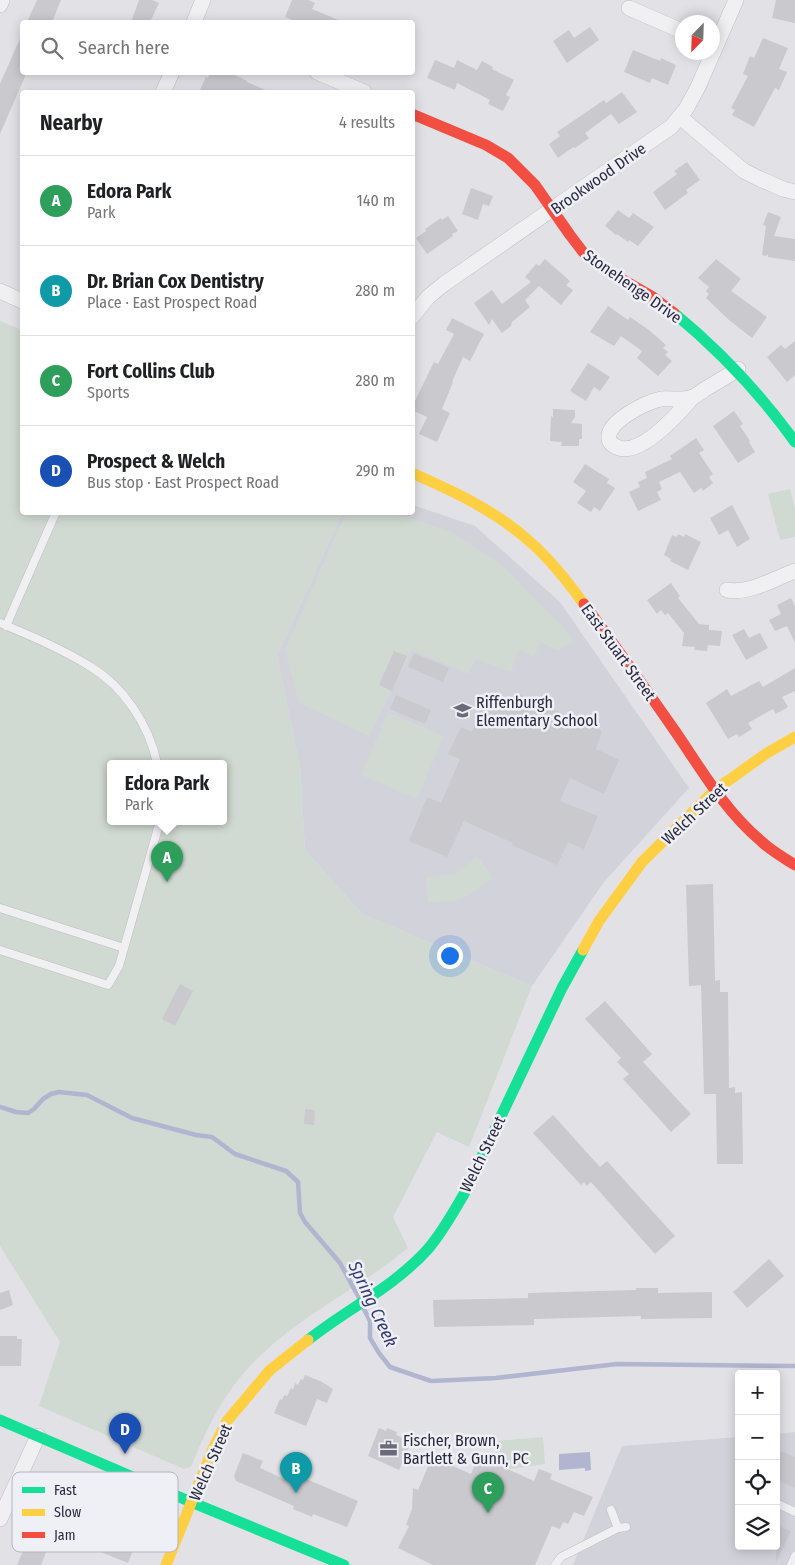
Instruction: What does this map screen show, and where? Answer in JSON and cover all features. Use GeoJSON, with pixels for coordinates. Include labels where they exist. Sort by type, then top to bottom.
{"type":"FeatureCollection","features":[{"type":"Feature","properties":{"kind":"street"},"geometry":{"type":"LineString","coordinates":[[0,5],[2,0]]}},
{"type":"Feature","properties":{"kind":"street"},"geometry":{"type":"LineString","coordinates":[[197,20],[203,0]]}},
{"type":"Feature","properties":{"kind":"street","name":"Brookwood Drive"},"geometry":{"type":"LineString","coordinates":[[720,33],[736,0]]}},
{"type":"Feature","properties":{"kind":"street"},"geometry":{"type":"LineString","coordinates":[[629,8],[675,28]]}},
{"type":"Feature","properties":{"kind":"street","name":"Brookwood Drive"},"geometry":{"type":"LineString","coordinates":[[415,313],[428,297],[444,284],[671,127],[681,118],[698,88],[708,60]]}},
{"type":"Feature","properties":{"kind":"street"},"geometry":{"type":"LineString","coordinates":[[164,90],[171,75]]}},
{"type":"Feature","properties":{"kind":"street"},"geometry":{"type":"LineString","coordinates":[[324,75],[359,90]]}},
{"type":"Feature","properties":{"kind":"street","name":"Stonehenge Drive"},"geometry":{"type":"LineString","coordinates":[[415,115],[494,149],[522,170],[540,190],[569,236],[583,253],[596,264],[650,296],[679,316],[706,338],[789,422],[795,442]]}},
{"type":"Feature","properties":{"kind":"street"},"geometry":{"type":"LineString","coordinates":[[681,118],[744,171],[775,186],[795,192]]}},
{"type":"Feature","properties":{"kind":"street"},"geometry":{"type":"LineString","coordinates":[[0,291],[20,300]]}},
{"type":"Feature","properties":{"kind":"street"},"geometry":{"type":"LineString","coordinates":[[692,398],[661,400],[625,415],[610,430],[608,436],[610,442],[616,447],[623,449],[638,446],[673,419],[692,398],[738,369]]}},
{"type":"Feature","properties":{"kind":"street","name":"East Stuart Street"},"geometry":{"type":"LineString","coordinates":[[415,474],[462,495],[504,521],[542,553],[567,579],[715,790],[752,833],[775,853],[795,864]]}},
{"type":"Feature","properties":{"kind":"street"},"geometry":{"type":"LineString","coordinates":[[727,590],[736,592],[746,590],[795,571]]}},
{"type":"Feature","properties":{"kind":"street","name":"Welch Street"},"geometry":{"type":"LineString","coordinates":[[178,1539],[212,1451],[228,1421],[243,1401],[270,1370],[314,1335],[376,1294],[405,1271],[422,1255],[448,1222],[464,1194],[562,988],[599,921],[642,862],[715,790],[767,753],[795,737]]}},
{"type":"Feature","properties":{"kind":"street"},"geometry":{"type":"LineString","coordinates":[[0,1420],[122,1472]]}},
{"type":"Feature","properties":{"kind":"street"},"geometry":{"type":"LineString","coordinates":[[22,1472],[38,1436]]}},
{"type":"Feature","properties":{"kind":"street"},"geometry":{"type":"LineString","coordinates":[[0,1519],[12,1493]]}},
{"type":"Feature","properties":{"kind":"street"},"geometry":{"type":"LineString","coordinates":[[178,1496],[344,1565]]}},
{"type":"Feature","properties":{"kind":"street","name":"Welch Street"},"geometry":{"type":"LineString","coordinates":[[166,1565],[172,1552]]}},
{"type":"Feature","properties":{"kind":"lane"},"geometry":{"type":"LineString","coordinates":[[55,515],[3,624],[92,667],[117,688],[135,711],[148,734],[156,760]]}},
{"type":"Feature","properties":{"kind":"lane"},"geometry":{"type":"LineString","coordinates":[[0,950],[108,986],[119,966],[159,825]]}},
{"type":"Feature","properties":{"kind":"lane"},"geometry":{"type":"LineString","coordinates":[[0,908],[124,948]]}},
{"type":"Feature","properties":{"kind":"lane"},"geometry":{"type":"LineString","coordinates":[[780,1505],[795,1512]]}},
{"type":"Feature","properties":{"kind":"lane"},"geometry":{"type":"LineString","coordinates":[[611,1510],[618,1528]]}},
{"type":"Feature","properties":{"kind":"lane"},"geometry":{"type":"LineString","coordinates":[[555,1565],[561,1557],[618,1528],[626,1527]]}},
{"type":"Feature","properties":{"kind":"lane"},"geometry":{"type":"LineString","coordinates":[[791,1565],[795,1556]]}},
{"type":"Feature","properties":{"kind":"shaded area"},"geometry":{"type":"Polygon","coordinates":[[[0,321],[20,329],[20,515],[341,515],[277,656],[300,766],[305,850],[362,914],[532,986],[469,1147],[437,1132],[393,1217],[408,1248],[289,1331],[253,1363],[224,1399],[191,1467],[184,1469],[39,1406],[60,1342],[0,1246],[0,321]]]}},
{"type":"Feature","properties":{"kind":"shaded area"},"geometry":{"type":"Polygon","coordinates":[[[790,489],[795,509],[795,537],[780,540],[768,494],[790,489]]]}},
{"type":"Feature","properties":{"kind":"shaded area","name":"Riffenburgh Elementary School"},"geometry":{"type":"Polygon","coordinates":[[[415,506],[475,526],[560,602],[689,788],[604,882],[532,986],[362,914],[305,850],[300,766],[277,656],[341,515],[415,515],[415,506]]]}},
{"type":"Feature","properties":{"kind":"shaded area"},"geometry":{"type":"Polygon","coordinates":[[[345,515],[400,515],[454,533],[501,564],[562,626],[574,642],[558,650],[540,642],[534,657],[518,650],[511,672],[476,659],[468,674],[412,650],[369,736],[299,703],[285,650],[345,515]]]}},
{"type":"Feature","properties":{"kind":"shaded area"},"geometry":{"type":"Polygon","coordinates":[[[388,712],[444,736],[417,799],[361,775],[388,712]]]}},
{"type":"Feature","properties":{"kind":"shaded area"},"geometry":{"type":"Polygon","coordinates":[[[477,856],[493,878],[468,896],[452,901],[428,903],[426,877],[455,874],[477,856]]]}},
{"type":"Feature","properties":{"kind":"shaded area"},"geometry":{"type":"Polygon","coordinates":[[[795,1432],[795,1565],[573,1565],[622,1446],[735,1437],[735,1550],[780,1550],[780,1434],[795,1432]]]}},
{"type":"Feature","properties":{"kind":"shaded area"},"geometry":{"type":"Polygon","coordinates":[[[543,1437],[545,1464],[510,1469],[497,1463],[495,1441],[543,1437]]]}},
{"type":"Feature","properties":{"kind":"water"},"geometry":{"type":"Polygon","coordinates":[[[590,1452],[591,1470],[585,1471],[585,1468],[559,1470],[559,1454],[590,1452]]]}},
{"type":"Feature","properties":{"kind":"building"},"geometry":{"type":"Polygon","coordinates":[[[37,0],[61,0],[53,20],[28,20],[37,0]]]}},
{"type":"Feature","properties":{"kind":"building"},"geometry":{"type":"Polygon","coordinates":[[[139,0],[152,0],[159,3],[151,20],[132,20],[139,0]]]}},
{"type":"Feature","properties":{"kind":"building"},"geometry":{"type":"Polygon","coordinates":[[[292,0],[308,0],[315,3],[312,9],[338,20],[293,20],[285,17],[292,0]]]}},
{"type":"Feature","properties":{"kind":"building"},"geometry":{"type":"Polygon","coordinates":[[[776,0],[795,0],[795,23],[772,18],[776,0]]]}},
{"type":"Feature","properties":{"kind":"building"},"geometry":{"type":"Polygon","coordinates":[[[590,27],[599,40],[567,63],[553,41],[569,30],[574,38],[590,27]]]}},
{"type":"Feature","properties":{"kind":"building"},"geometry":{"type":"Polygon","coordinates":[[[763,38],[788,48],[779,69],[787,72],[779,90],[775,88],[754,127],[732,115],[735,110],[731,108],[748,76],[743,74],[750,56],[754,58],[763,38]]]}},
{"type":"Feature","properties":{"kind":"building"},"geometry":{"type":"Polygon","coordinates":[[[20,39],[20,75],[26,75],[0,134],[0,84],[20,39]]]}},
{"type":"Feature","properties":{"kind":"building"},"geometry":{"type":"Polygon","coordinates":[[[633,50],[660,61],[661,58],[676,65],[668,85],[652,78],[650,83],[624,72],[633,50]]]}},
{"type":"Feature","properties":{"kind":"building"},"geometry":{"type":"Polygon","coordinates":[[[435,60],[454,68],[457,60],[477,70],[482,61],[493,67],[492,69],[514,80],[506,95],[510,97],[503,111],[488,104],[490,100],[457,83],[455,90],[427,78],[435,60]]]}},
{"type":"Feature","properties":{"kind":"building"},"geometry":{"type":"Polygon","coordinates":[[[209,75],[235,75],[265,90],[200,90],[206,77],[208,78],[209,75]]]}},
{"type":"Feature","properties":{"kind":"building"},"geometry":{"type":"Polygon","coordinates":[[[622,92],[637,112],[619,124],[611,114],[585,133],[589,138],[558,158],[549,144],[560,136],[557,132],[604,100],[606,103],[622,92]]]}},
{"type":"Feature","properties":{"kind":"building"},"geometry":{"type":"Polygon","coordinates":[[[687,162],[700,180],[686,190],[688,193],[665,210],[653,192],[677,174],[674,171],[687,162]]]}},
{"type":"Feature","properties":{"kind":"building"},"geometry":{"type":"Polygon","coordinates":[[[471,188],[493,196],[489,206],[483,204],[478,220],[462,214],[471,188]]]}},
{"type":"Feature","properties":{"kind":"building"},"geometry":{"type":"Polygon","coordinates":[[[618,210],[629,218],[633,213],[654,227],[638,246],[616,235],[605,226],[618,210]]]}},
{"type":"Feature","properties":{"kind":"building"},"geometry":{"type":"Polygon","coordinates":[[[768,212],[781,217],[774,236],[795,239],[795,261],[768,257],[768,254],[766,256],[762,255],[766,226],[763,225],[768,212]]]}},
{"type":"Feature","properties":{"kind":"building"},"geometry":{"type":"Polygon","coordinates":[[[448,216],[458,231],[427,254],[416,238],[441,218],[442,220],[448,216]]]}},
{"type":"Feature","properties":{"kind":"building"},"geometry":{"type":"Polygon","coordinates":[[[545,259],[570,281],[566,285],[573,290],[561,305],[539,286],[525,300],[530,307],[512,322],[511,326],[502,333],[492,319],[489,325],[474,303],[492,290],[502,304],[531,282],[525,277],[536,264],[539,266],[545,259]]]}},
{"type":"Feature","properties":{"kind":"building"},"geometry":{"type":"Polygon","coordinates":[[[716,259],[741,279],[731,291],[767,317],[752,338],[729,320],[706,298],[709,294],[706,291],[709,287],[698,278],[716,259]]]}},
{"type":"Feature","properties":{"kind":"building"},"geometry":{"type":"Polygon","coordinates":[[[608,306],[628,320],[630,317],[666,345],[663,348],[668,352],[665,355],[672,361],[658,376],[637,358],[642,351],[621,336],[614,346],[590,332],[608,306]]]}},
{"type":"Feature","properties":{"kind":"building"},"geometry":{"type":"Polygon","coordinates":[[[452,318],[484,334],[470,361],[463,357],[452,382],[442,409],[450,413],[437,442],[419,434],[427,417],[415,411],[415,401],[434,362],[438,364],[454,334],[446,330],[452,318]]]}},
{"type":"Feature","properties":{"kind":"building"},"geometry":{"type":"Polygon","coordinates":[[[795,341],[795,375],[787,382],[767,357],[781,345],[785,349],[795,341]]]}},
{"type":"Feature","properties":{"kind":"building"},"geometry":{"type":"Polygon","coordinates":[[[588,363],[610,377],[600,391],[594,387],[586,401],[570,391],[588,363]]]}},
{"type":"Feature","properties":{"kind":"building"},"geometry":{"type":"Polygon","coordinates":[[[553,409],[575,410],[575,417],[571,423],[582,424],[582,439],[579,439],[579,446],[561,446],[562,442],[550,441],[553,409]]]}},
{"type":"Feature","properties":{"kind":"building"},"geometry":{"type":"Polygon","coordinates":[[[734,411],[743,424],[740,426],[755,452],[738,463],[713,426],[734,411]]]}},
{"type":"Feature","properties":{"kind":"building"},"geometry":{"type":"Polygon","coordinates":[[[696,438],[704,450],[699,453],[713,474],[709,477],[713,483],[703,491],[701,488],[694,493],[680,472],[659,482],[662,489],[657,492],[661,500],[638,511],[629,492],[640,487],[638,482],[647,478],[645,472],[672,459],[670,456],[696,438]]]}},
{"type":"Feature","properties":{"kind":"building"},"geometry":{"type":"Polygon","coordinates":[[[585,464],[609,479],[607,483],[615,488],[600,511],[594,507],[591,512],[577,503],[586,491],[573,482],[585,464]]]}},
{"type":"Feature","properties":{"kind":"building"},"geometry":{"type":"Polygon","coordinates":[[[732,505],[750,539],[737,547],[728,530],[719,535],[710,518],[732,505]]]}},
{"type":"Feature","properties":{"kind":"building"},"geometry":{"type":"Polygon","coordinates":[[[678,534],[684,537],[685,534],[701,542],[688,570],[670,561],[671,559],[664,555],[672,535],[677,537],[678,534]]]}},
{"type":"Feature","properties":{"kind":"building"},"geometry":{"type":"Polygon","coordinates":[[[671,583],[680,596],[678,598],[699,624],[709,625],[709,630],[722,631],[720,646],[708,645],[707,651],[694,650],[695,647],[682,646],[684,633],[668,613],[665,615],[661,610],[657,614],[647,600],[671,583]]]}},
{"type":"Feature","properties":{"kind":"building"},"geometry":{"type":"Polygon","coordinates":[[[791,598],[795,606],[795,643],[787,626],[775,631],[769,620],[781,614],[777,605],[791,598]]]}},
{"type":"Feature","properties":{"kind":"building"},"geometry":{"type":"Polygon","coordinates":[[[744,629],[749,638],[760,633],[768,648],[746,660],[732,635],[744,629]]]}},
{"type":"Feature","properties":{"kind":"building"},"geometry":{"type":"Polygon","coordinates":[[[394,651],[407,656],[392,691],[379,685],[394,651]]]}},
{"type":"Feature","properties":{"kind":"building"},"geometry":{"type":"Polygon","coordinates":[[[414,653],[449,668],[443,682],[408,667],[414,653]]]}},
{"type":"Feature","properties":{"kind":"building"},"geometry":{"type":"Polygon","coordinates":[[[795,668],[795,691],[782,697],[788,707],[776,714],[773,709],[748,723],[752,729],[739,737],[737,734],[728,739],[706,703],[727,689],[731,696],[759,681],[763,687],[795,668]]]}},
{"type":"Feature","properties":{"kind":"building"},"geometry":{"type":"Polygon","coordinates":[[[516,693],[602,731],[596,749],[619,760],[604,794],[570,778],[560,801],[598,816],[584,849],[568,842],[557,865],[464,821],[447,857],[409,841],[427,797],[441,803],[460,759],[448,754],[461,727],[472,732],[485,701],[509,711],[516,693]]]}},
{"type":"Feature","properties":{"kind":"building"},"geometry":{"type":"Polygon","coordinates":[[[396,695],[431,710],[425,724],[390,709],[396,695]]]}},
{"type":"Feature","properties":{"kind":"building"},"geometry":{"type":"Polygon","coordinates":[[[713,884],[715,981],[720,980],[720,992],[728,992],[729,1088],[735,1087],[735,1093],[742,1092],[743,1164],[717,1164],[716,1094],[704,1094],[701,985],[689,986],[686,885],[713,884]]]}},
{"type":"Feature","properties":{"kind":"building"},"geometry":{"type":"Polygon","coordinates":[[[180,984],[193,991],[175,1026],[162,1019],[180,984]]]}},
{"type":"Feature","properties":{"kind":"building"},"geometry":{"type":"Polygon","coordinates":[[[605,1001],[652,1054],[643,1062],[691,1114],[671,1132],[623,1079],[629,1074],[617,1062],[621,1058],[585,1019],[605,1001]]]}},
{"type":"Feature","properties":{"kind":"building"},"geometry":{"type":"Polygon","coordinates":[[[305,1109],[315,1110],[314,1125],[304,1124],[305,1109]]]}},
{"type":"Feature","properties":{"kind":"building"},"geometry":{"type":"Polygon","coordinates":[[[553,1115],[600,1167],[607,1161],[675,1236],[655,1254],[591,1182],[587,1186],[584,1182],[581,1185],[533,1133],[553,1115]]]}},
{"type":"Feature","properties":{"kind":"building"},"geometry":{"type":"Polygon","coordinates":[[[769,1259],[784,1276],[747,1308],[733,1292],[769,1259]]]}},
{"type":"Feature","properties":{"kind":"building"},"geometry":{"type":"Polygon","coordinates":[[[636,1288],[658,1288],[658,1293],[712,1292],[712,1318],[641,1319],[641,1316],[534,1319],[534,1325],[434,1327],[433,1300],[528,1298],[528,1293],[636,1290],[636,1288]]]}},
{"type":"Feature","properties":{"kind":"building"},"geometry":{"type":"Polygon","coordinates":[[[9,1290],[13,1305],[0,1310],[0,1293],[9,1290]]]}},
{"type":"Feature","properties":{"kind":"building"},"geometry":{"type":"Polygon","coordinates":[[[0,1336],[17,1336],[17,1339],[22,1339],[21,1366],[0,1366],[0,1336]]]}},
{"type":"Feature","properties":{"kind":"building"},"geometry":{"type":"Polygon","coordinates":[[[305,1375],[333,1389],[327,1403],[317,1399],[306,1426],[274,1413],[280,1399],[282,1400],[284,1395],[287,1396],[291,1388],[293,1390],[295,1383],[298,1385],[305,1375]]]}},
{"type":"Feature","properties":{"kind":"building","name":"Fischer, Brown, Bartlett & Gunn, PC"},"geometry":{"type":"Polygon","coordinates":[[[379,1428],[386,1431],[387,1428],[397,1432],[396,1435],[411,1442],[399,1470],[368,1456],[379,1428]]]}},
{"type":"Feature","properties":{"kind":"building"},"geometry":{"type":"Polygon","coordinates":[[[780,1451],[795,1457],[795,1488],[780,1482],[780,1451]]]}},
{"type":"Feature","properties":{"kind":"building"},"geometry":{"type":"Polygon","coordinates":[[[243,1453],[263,1461],[260,1468],[286,1480],[288,1474],[291,1475],[292,1473],[358,1501],[347,1527],[313,1514],[312,1517],[293,1509],[294,1506],[236,1481],[234,1476],[243,1453]]]}},
{"type":"Feature","properties":{"kind":"building"},"geometry":{"type":"Polygon","coordinates":[[[432,1457],[471,1474],[477,1460],[491,1466],[492,1462],[534,1481],[539,1469],[552,1474],[550,1479],[593,1497],[584,1516],[574,1512],[568,1524],[563,1522],[560,1529],[552,1526],[535,1565],[433,1565],[398,1548],[409,1526],[406,1525],[412,1509],[413,1488],[418,1490],[432,1457]]]}},
{"type":"Feature","properties":{"kind":"building"},"geometry":{"type":"Polygon","coordinates":[[[780,1527],[791,1531],[776,1563],[776,1550],[780,1550],[780,1527]]]}},
{"type":"Feature","properties":{"kind":"building"},"geometry":{"type":"Polygon","coordinates":[[[23,1552],[46,1552],[41,1565],[17,1565],[23,1552]]]}},
{"type":"Feature","properties":{"kind":"building"},"geometry":{"type":"Polygon","coordinates":[[[101,1552],[132,1552],[128,1563],[101,1552]]]}},
{"type":"Feature","properties":{"kind":"waterway","name":"Spring Creek"},"geometry":{"type":"LineString","coordinates":[[0,1107],[16,1112],[28,1113],[51,1094],[59,1092],[87,1095],[132,1118],[196,1135],[212,1137],[235,1154],[286,1171],[298,1182],[300,1213],[305,1222],[340,1263],[359,1298]]}},
{"type":"Feature","properties":{"kind":"waterway","name":"Spring Creek"},"geometry":{"type":"LineString","coordinates":[[364,1309],[370,1321],[370,1338],[390,1367],[431,1381],[496,1378],[617,1364],[795,1366]]}},
{"type":"Feature","properties":{"kind":"traffic: fast"},"geometry":{"type":"LineString","coordinates":[[674,313],[739,373],[795,442]]}},
{"type":"Feature","properties":{"kind":"traffic: fast"},"geometry":{"type":"LineString","coordinates":[[308,1340],[400,1275],[415,1263],[438,1236],[464,1194],[562,988],[583,950]]}},
{"type":"Feature","properties":{"kind":"traffic: fast"},"geometry":{"type":"LineString","coordinates":[[0,1420],[121,1472]]}},
{"type":"Feature","properties":{"kind":"traffic: fast"},"geometry":{"type":"LineString","coordinates":[[178,1496],[344,1565]]}},
{"type":"Feature","properties":{"kind":"traffic: slow"},"geometry":{"type":"LineString","coordinates":[[415,474],[473,502],[515,529],[551,563],[584,604]]}},
{"type":"Feature","properties":{"kind":"traffic: slow"},"geometry":{"type":"LineString","coordinates":[[583,950],[599,921],[642,862],[715,790],[767,753],[795,737]]}},
{"type":"Feature","properties":{"kind":"traffic: slow"},"geometry":{"type":"LineString","coordinates":[[178,1535],[212,1451],[227,1421],[270,1370],[308,1340]]}},
{"type":"Feature","properties":{"kind":"traffic: slow"},"geometry":{"type":"LineString","coordinates":[[166,1565],[171,1552]]}},
{"type":"Feature","properties":{"kind":"traffic: jam"},"geometry":{"type":"LineString","coordinates":[[415,115],[486,145],[508,158],[535,185],[583,252],[606,270],[653,297],[674,313]]}},
{"type":"Feature","properties":{"kind":"traffic: jam"},"geometry":{"type":"LineString","coordinates":[[584,604],[725,803],[765,845],[795,865]]}},
{"type":"Feature","properties":{"kind":"place","name":"Riffenburgh Elementary School"},"geometry":{"type":"Point","coordinates":[462,711]}},
{"type":"Feature","properties":{"kind":"place","name":"Edora Park"},"geometry":{"type":"Point","coordinates":[167,882]}},
{"type":"Feature","properties":{"kind":"place","name":"Fischer, Brown, Bartlett & Gunn, PC"},"geometry":{"type":"Point","coordinates":[389,1449]}},
{"type":"Feature","properties":{"kind":"place","name":"Prospect & Welch"},"geometry":{"type":"Point","coordinates":[125,1454]}},
{"type":"Feature","properties":{"kind":"place","name":"Dr. Brian Cox Dentistry"},"geometry":{"type":"Point","coordinates":[296,1493]}},
{"type":"Feature","properties":{"kind":"place","name":"Fort Collins Club"},"geometry":{"type":"Point","coordinates":[488,1513]}}]}
